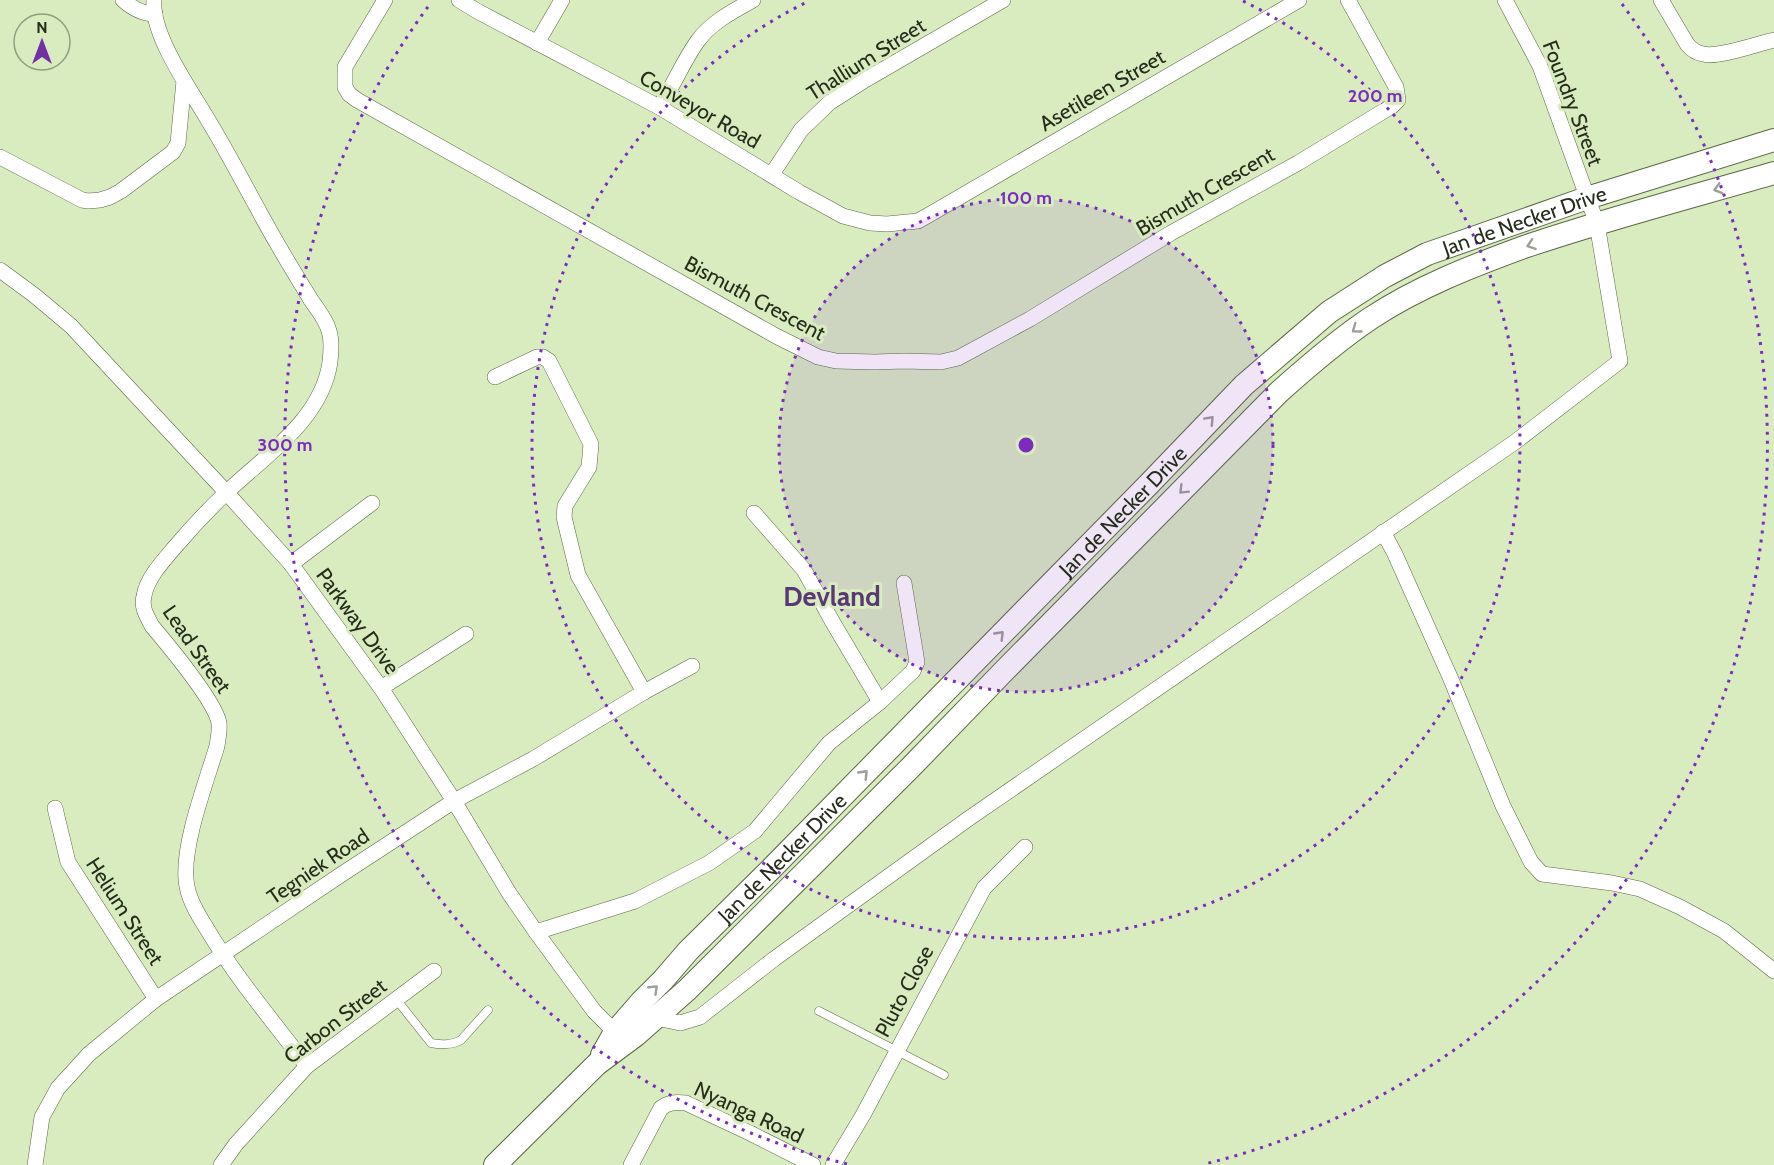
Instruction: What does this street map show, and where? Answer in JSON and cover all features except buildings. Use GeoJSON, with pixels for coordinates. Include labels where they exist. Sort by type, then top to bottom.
{"type":"FeatureCollection","features":[{"type":"Feature","properties":{"kind":"main road","name":"Jan de Necker Drive"},"geometry":{"type":"LineString","coordinates":[[495,1165],[597,1064],[621,1037],[641,1002],[688,951],[1244,385],[1329,312],[1385,276],[1427,254],[1587,198],[1774,140]]}},
{"type":"Feature","properties":{"kind":"main road","name":"Jan de Necker Drive"},"geometry":{"type":"LineString","coordinates":[[621,1037],[657,1018],[696,982],[910,768],[1279,392],[1309,365],[1371,317],[1404,298],[1474,265],[1597,224],[1774,173]]}},
{"type":"Feature","properties":{"kind":"street"},"geometry":{"type":"LineString","coordinates":[[123,0],[149,14],[155,7]]}},
{"type":"Feature","properties":{"kind":"street","name":"Bismuth Crescent"},"geometry":{"type":"LineString","coordinates":[[385,0],[345,67],[345,87],[349,94],[357,100],[790,343],[818,357],[836,361],[875,362],[941,362],[958,358],[1030,319],[1171,233],[1298,163],[1392,106],[1398,100],[1396,87],[1348,0]]}},
{"type":"Feature","properties":{"kind":"street","name":"Conveyor Road"},"geometry":{"type":"LineString","coordinates":[[459,0],[659,107],[843,216],[870,223],[887,224],[918,221],[927,216]]}},
{"type":"Feature","properties":{"kind":"street"},"geometry":{"type":"LineString","coordinates":[[537,43],[562,0]]}},
{"type":"Feature","properties":{"kind":"street"},"geometry":{"type":"LineString","coordinates":[[659,107],[697,41],[728,14],[753,0]]}},
{"type":"Feature","properties":{"kind":"street","name":"Thallium Street"},"geometry":{"type":"LineString","coordinates":[[772,174],[801,130],[829,103],[1002,0]]}},
{"type":"Feature","properties":{"kind":"street","name":"Asetileen Street"},"geometry":{"type":"LineString","coordinates":[[927,216],[1299,0]]}},
{"type":"Feature","properties":{"kind":"street","name":"Foundry Street"},"geometry":{"type":"LineString","coordinates":[[1383,532],[1515,442],[1620,361],[1597,224],[1540,66],[1505,0]]}},
{"type":"Feature","properties":{"kind":"street"},"geometry":{"type":"LineString","coordinates":[[1661,0],[1687,44],[1692,50],[1702,54],[1718,54],[1774,40]]}},
{"type":"Feature","properties":{"kind":"street","name":"Lead Street"},"geometry":{"type":"LineString","coordinates":[[155,7],[165,45],[184,81],[215,130],[260,214],[320,312],[329,331],[330,365],[311,410],[188,532],[156,569],[144,594],[143,602],[145,613],[152,626],[207,698],[219,722],[216,746],[188,846],[186,880],[197,913],[222,955],[307,1066]]}},
{"type":"Feature","properties":{"kind":"street"},"geometry":{"type":"LineString","coordinates":[[0,157],[82,200],[100,200],[110,196],[121,191],[173,152],[178,143],[184,81]]}},
{"type":"Feature","properties":{"kind":"street","name":"Parkway Drive"},"geometry":{"type":"LineString","coordinates":[[0,270],[71,326],[291,564],[381,688],[454,801],[509,893],[536,932],[594,1011],[621,1037]]}},
{"type":"Feature","properties":{"kind":"street"},"geometry":{"type":"LineString","coordinates":[[495,376],[537,357],[543,357],[549,362],[591,444],[589,467],[565,506],[564,517],[578,575],[644,692]]}},
{"type":"Feature","properties":{"kind":"street"},"geometry":{"type":"LineString","coordinates":[[291,564],[372,503]]}},
{"type":"Feature","properties":{"kind":"street"},"geometry":{"type":"LineString","coordinates":[[754,513],[804,570],[880,702]]}},
{"type":"Feature","properties":{"kind":"street"},"geometry":{"type":"LineString","coordinates":[[657,1018],[680,1023],[700,1017],[774,959],[968,819],[1383,532],[1450,677],[1503,806],[1531,862],[1542,874],[1640,889],[1680,907],[1724,931],[1774,972]]}},
{"type":"Feature","properties":{"kind":"street"},"geometry":{"type":"LineString","coordinates":[[536,932],[635,901],[709,863],[754,831],[829,742],[880,702],[913,671],[916,662],[904,583]]}},
{"type":"Feature","properties":{"kind":"street"},"geometry":{"type":"LineString","coordinates":[[381,688],[466,634]]}},
{"type":"Feature","properties":{"kind":"street","name":"Tegniek Road"},"geometry":{"type":"LineString","coordinates":[[35,1165],[42,1117],[58,1088],[88,1054],[156,999],[454,801],[533,759],[692,666]]}},
{"type":"Feature","properties":{"kind":"street","name":"Helium Street"},"geometry":{"type":"LineString","coordinates":[[54,808],[68,862],[156,999]]}},
{"type":"Feature","properties":{"kind":"street","name":"Pluto Close"},"geometry":{"type":"LineString","coordinates":[[833,1165],[863,1114],[984,888],[1025,847]]}},
{"type":"Feature","properties":{"kind":"street","name":"Carbon Street"},"geometry":{"type":"LineString","coordinates":[[221,1165],[236,1144],[307,1066],[434,971]]}},
{"type":"Feature","properties":{"kind":"street","name":"Nyanga Road"},"geometry":{"type":"LineString","coordinates":[[631,1165],[661,1108],[666,1104],[679,1102],[686,1103],[740,1128],[813,1165]]}},
{"type":"Feature","properties":{"kind":"lane"},"geometry":{"type":"LineString","coordinates":[[396,999],[431,1043],[437,1044],[461,1040],[488,1010]]}},
{"type":"Feature","properties":{"kind":"lane"},"geometry":{"type":"LineString","coordinates":[[819,1011],[944,1075]]}},
{"type":"Feature","properties":{"kind":"district","name":"Devland"},"geometry":{"type":"Point","coordinates":[832,596]}}]}
